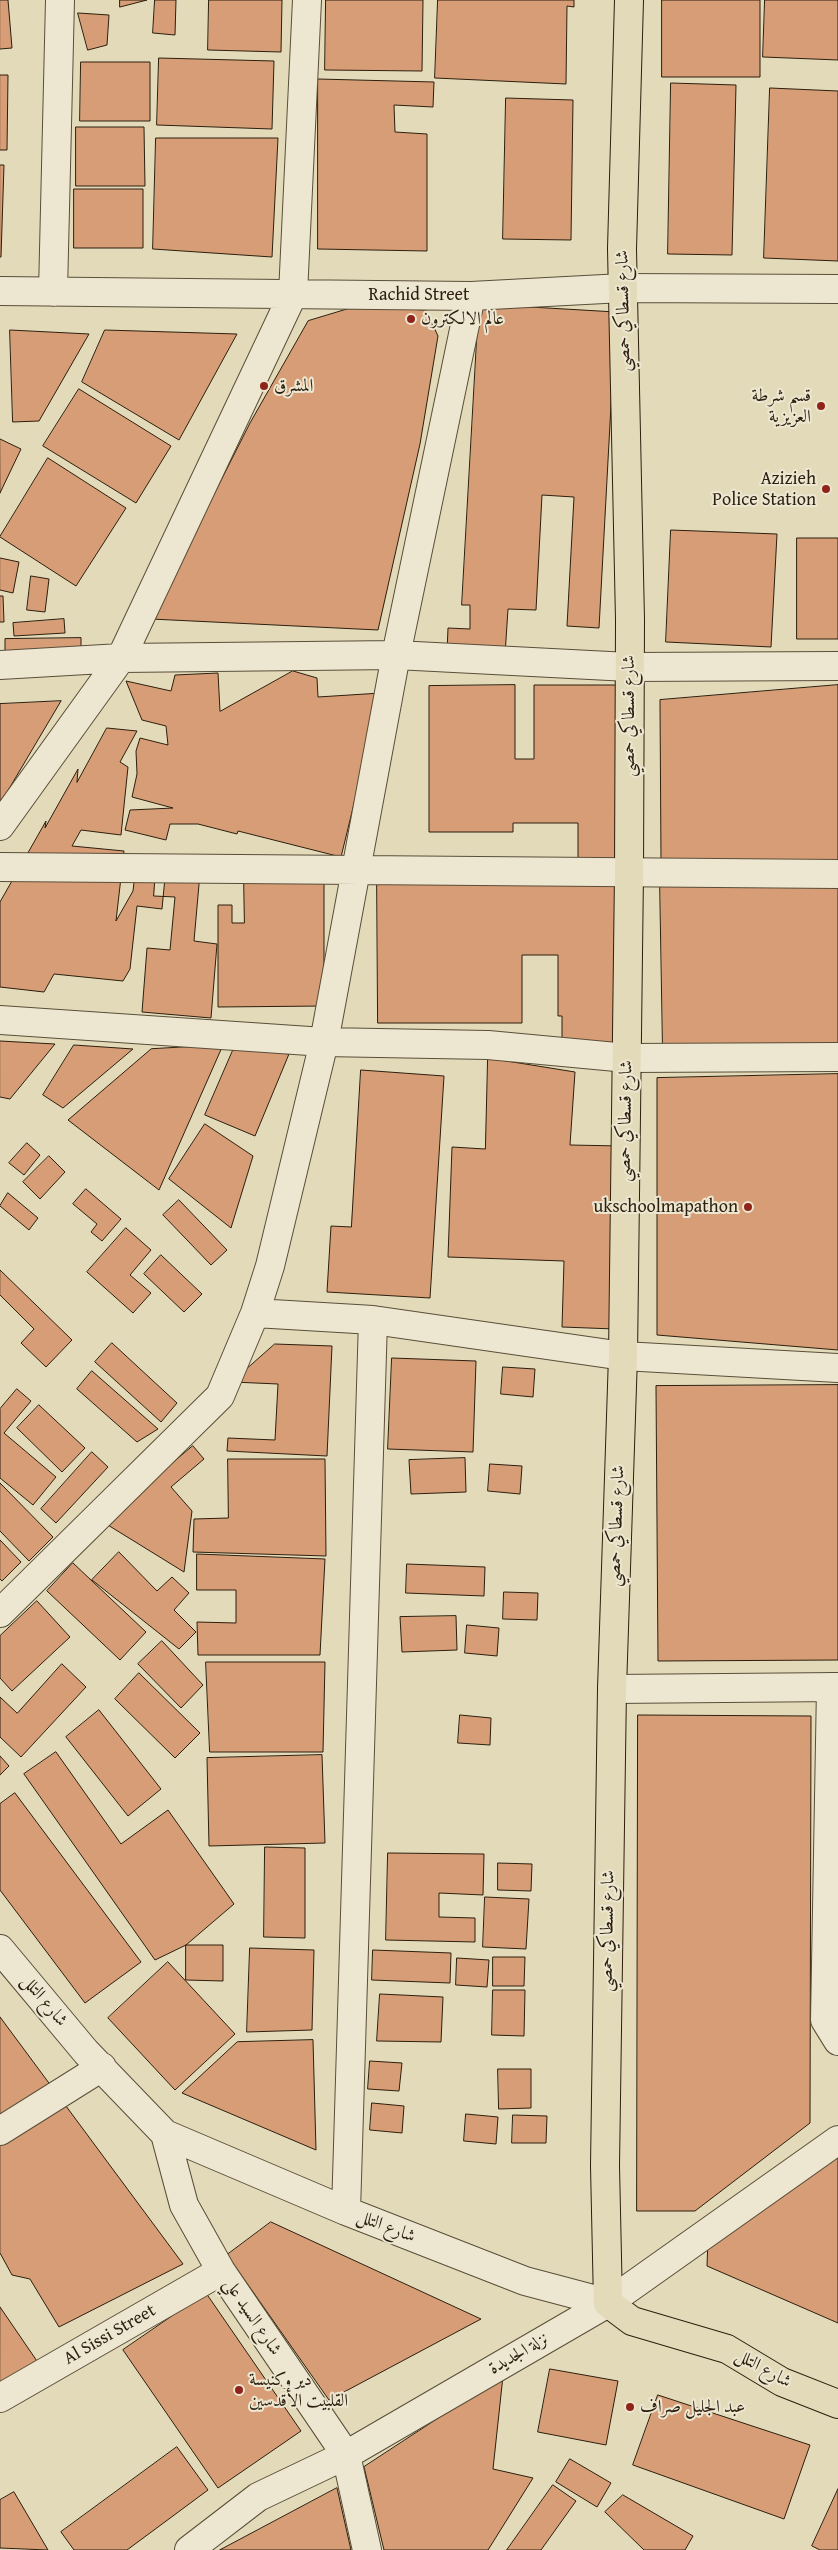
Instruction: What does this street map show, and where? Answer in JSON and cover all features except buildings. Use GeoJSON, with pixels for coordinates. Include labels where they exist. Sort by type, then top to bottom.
{"type":"FeatureCollection","features":[{"type":"Feature","properties":{"kind":"main road","name":"شارع قسطاكي حمصي"},"geometry":{"type":"LineString","coordinates":[[608,2303],[605,2166],[612,1689],[623,1356],[629,873],[630,620],[623,288],[629,0]]}},
{"type":"Feature","properties":{"kind":"main road","name":"شارع التلل"},"geometry":{"type":"LineString","coordinates":[[608,2303],[632,2321],[727,2349],[782,2382],[838,2404]]}},
{"type":"Feature","properties":{"kind":"street"},"geometry":{"type":"LineString","coordinates":[[53,292],[60,0]]}},
{"type":"Feature","properties":{"kind":"street"},"geometry":{"type":"LineString","coordinates":[[0,826],[121,658],[293,294],[307,0]]}},
{"type":"Feature","properties":{"kind":"street","name":"Rachid Street"},"geometry":{"type":"LineString","coordinates":[[0,291],[471,296],[623,288],[838,289]]}},
{"type":"Feature","properties":{"kind":"street"},"geometry":{"type":"LineString","coordinates":[[0,1613],[220,1396],[255,1313],[270,1266],[324,1042],[354,871],[396,655],[471,296]]}},
{"type":"Feature","properties":{"kind":"street"},"geometry":{"type":"LineString","coordinates":[[0,665],[121,658],[396,655],[630,667],[838,666]]}},
{"type":"Feature","properties":{"kind":"street"},"geometry":{"type":"LineString","coordinates":[[0,867],[838,874]]}},
{"type":"Feature","properties":{"kind":"street"},"geometry":{"type":"LineString","coordinates":[[0,1020],[324,1042],[488,1045],[627,1058],[838,1058]]}},
{"type":"Feature","properties":{"kind":"street"},"geometry":{"type":"LineString","coordinates":[[255,1313],[373,1320],[623,1356],[838,1368]]}},
{"type":"Feature","properties":{"kind":"street"},"geometry":{"type":"LineString","coordinates":[[346,2211],[373,1320]]}},
{"type":"Feature","properties":{"kind":"street"},"geometry":{"type":"LineString","coordinates":[[612,1689],[835,1687],[825,2020],[838,2041]]}},
{"type":"Feature","properties":{"kind":"street","name":"شارع التلل"},"geometry":{"type":"LineString","coordinates":[[0,1948],[86,2052],[165,2134],[346,2211],[525,2282],[608,2303]]}},
{"type":"Feature","properties":{"kind":"street"},"geometry":{"type":"LineString","coordinates":[[0,2131],[102,2067]]}},
{"type":"Feature","properties":{"kind":"street","name":"شارع السيد علي"},"geometry":{"type":"LineString","coordinates":[[165,2134],[184,2205],[221,2271],[346,2455],[368,2550]]}},
{"type":"Feature","properties":{"kind":"street","name":"نزلة الجديدة"},"geometry":{"type":"LineString","coordinates":[[189,2550],[258,2498],[346,2455],[608,2303],[838,2140]]}},
{"type":"Feature","properties":{"kind":"street","name":"Al Sissi Street"},"geometry":{"type":"LineString","coordinates":[[0,2398],[221,2271]]}},
{"type":"Feature","properties":{"kind":"place","name":"عالم الالكترون"},"geometry":{"type":"Point","coordinates":[411,319]}},
{"type":"Feature","properties":{"kind":"place","name":"المشرق"},"geometry":{"type":"Point","coordinates":[264,386]}},
{"type":"Feature","properties":{"kind":"place","name":"قسم شرطة العزيزية"},"geometry":{"type":"Point","coordinates":[821,406]}},
{"type":"Feature","properties":{"kind":"place","name":"Azizieh Police Station"},"geometry":{"type":"Point","coordinates":[826,489]}},
{"type":"Feature","properties":{"kind":"place","name":"ukschoolmapathon"},"geometry":{"type":"Point","coordinates":[748,1207]}},
{"type":"Feature","properties":{"kind":"place","name":"دير وكنيسة القلبيت الأقدسين"},"geometry":{"type":"Point","coordinates":[239,2390]}},
{"type":"Feature","properties":{"kind":"place","name":"عبد الجليل صراف"},"geometry":{"type":"Point","coordinates":[630,2407]}}]}
